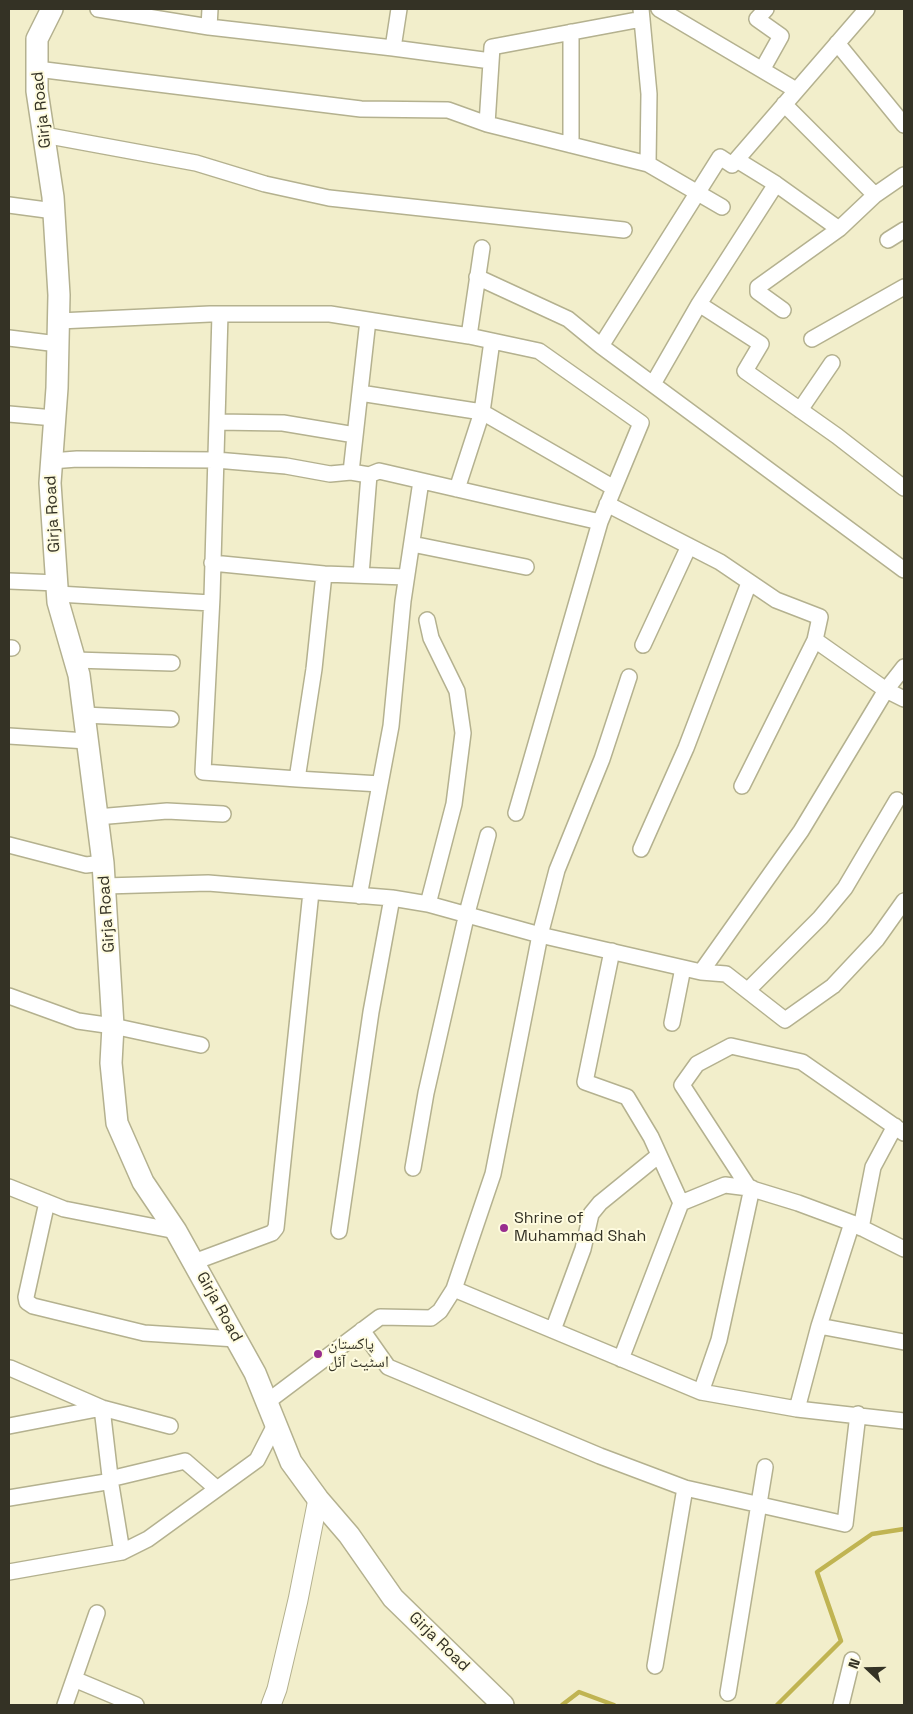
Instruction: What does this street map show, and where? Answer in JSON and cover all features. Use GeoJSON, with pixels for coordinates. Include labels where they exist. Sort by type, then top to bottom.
{"type":"FeatureCollection","features":[{"type":"Feature","properties":{"kind":"main road","name":"Girja Road"},"geometry":{"type":"LineString","coordinates":[[52,9],[37,39],[38,91],[54,211],[59,295],[50,483],[58,588],[75,660],[84,715],[106,886],[114,1026],[112,1063],[117,1122],[143,1182],[176,1231],[236,1338],[267,1402],[292,1462],[318,1499],[349,1535],[393,1598],[503,1705]]}},
{"type":"Feature","properties":{"kind":"street"},"geometry":{"type":"LineString","coordinates":[[98,9],[209,26],[491,61]]}},
{"type":"Feature","properties":{"kind":"street"},"geometry":{"type":"LineString","coordinates":[[209,26],[210,9]]}},
{"type":"Feature","properties":{"kind":"street"},"geometry":{"type":"LineString","coordinates":[[393,48],[399,9]]}},
{"type":"Feature","properties":{"kind":"street"},"geometry":{"type":"LineString","coordinates":[[659,9],[796,90]]}},
{"type":"Feature","properties":{"kind":"street"},"geometry":{"type":"LineString","coordinates":[[762,70],[781,36],[757,19],[766,9]]}},
{"type":"Feature","properties":{"kind":"street"},"geometry":{"type":"LineString","coordinates":[[601,346],[720,157],[732,165],[737,160],[867,9]]}},
{"type":"Feature","properties":{"kind":"street"},"geometry":{"type":"LineString","coordinates":[[487,124],[492,47],[571,32],[641,14],[649,94],[648,164]]}},
{"type":"Feature","properties":{"kind":"street"},"geometry":{"type":"LineString","coordinates":[[571,32],[571,145]]}},
{"type":"Feature","properties":{"kind":"street"},"geometry":{"type":"LineString","coordinates":[[837,43],[904,125]]}},
{"type":"Feature","properties":{"kind":"street"},"geometry":{"type":"LineString","coordinates":[[37,69],[361,109],[448,110],[487,124],[648,164],[722,207]]}},
{"type":"Feature","properties":{"kind":"street"},"geometry":{"type":"LineString","coordinates":[[784,104],[875,195]]}},
{"type":"Feature","properties":{"kind":"street"},"geometry":{"type":"LineString","coordinates":[[44,135],[196,163],[265,184],[329,198],[624,230]]}},
{"type":"Feature","properties":{"kind":"street"},"geometry":{"type":"LineString","coordinates":[[737,160],[776,184],[838,229]]}},
{"type":"Feature","properties":{"kind":"street"},"geometry":{"type":"LineString","coordinates":[[783,310],[758,292],[758,287],[838,229],[875,195],[904,174]]}},
{"type":"Feature","properties":{"kind":"street"},"geometry":{"type":"LineString","coordinates":[[653,384],[699,304],[776,184]]}},
{"type":"Feature","properties":{"kind":"street"},"geometry":{"type":"LineString","coordinates":[[9,205],[54,211]]}},
{"type":"Feature","properties":{"kind":"street"},"geometry":{"type":"LineString","coordinates":[[888,240],[904,230]]}},
{"type":"Feature","properties":{"kind":"street"},"geometry":{"type":"LineString","coordinates":[[469,336],[482,248]]}},
{"type":"Feature","properties":{"kind":"street"},"geometry":{"type":"LineString","coordinates":[[477,277],[568,319],[601,346],[904,570]]}},
{"type":"Feature","properties":{"kind":"street"},"geometry":{"type":"LineString","coordinates":[[812,339],[904,287]]}},
{"type":"Feature","properties":{"kind":"street"},"geometry":{"type":"LineString","coordinates":[[699,304],[761,344],[745,371],[904,488]]}},
{"type":"Feature","properties":{"kind":"street"},"geometry":{"type":"LineString","coordinates":[[220,314],[211,603],[203,772],[380,784]]}},
{"type":"Feature","properties":{"kind":"street"},"geometry":{"type":"LineString","coordinates":[[59,322],[220,314],[330,314],[469,336],[539,351],[641,423],[600,522],[516,813]]}},
{"type":"Feature","properties":{"kind":"street"},"geometry":{"type":"LineString","coordinates":[[351,472],[368,320]]}},
{"type":"Feature","properties":{"kind":"street"},"geometry":{"type":"LineString","coordinates":[[9,338],[58,344]]}},
{"type":"Feature","properties":{"kind":"street"},"geometry":{"type":"LineString","coordinates":[[457,489],[482,412],[492,341]]}},
{"type":"Feature","properties":{"kind":"street"},"geometry":{"type":"LineString","coordinates":[[800,410],[832,363]]}},
{"type":"Feature","properties":{"kind":"street"},"geometry":{"type":"LineString","coordinates":[[360,393],[482,412],[614,488]]}},
{"type":"Feature","properties":{"kind":"street"},"geometry":{"type":"LineString","coordinates":[[9,414],[54,418]]}},
{"type":"Feature","properties":{"kind":"street"},"geometry":{"type":"LineString","coordinates":[[217,422],[283,423],[355,435]]}},
{"type":"Feature","properties":{"kind":"street"},"geometry":{"type":"LineString","coordinates":[[51,461],[78,459],[216,460],[286,466],[330,474],[351,472],[369,475],[379,471],[600,522]]}},
{"type":"Feature","properties":{"kind":"street"},"geometry":{"type":"LineString","coordinates":[[361,575],[369,475]]}},
{"type":"Feature","properties":{"kind":"street"},"geometry":{"type":"LineString","coordinates":[[359,896],[392,726],[406,577],[422,481]]}},
{"type":"Feature","properties":{"kind":"street"},"geometry":{"type":"LineString","coordinates":[[607,504],[720,562],[776,600],[820,617],[815,640],[742,786]]}},
{"type":"Feature","properties":{"kind":"street"},"geometry":{"type":"LineString","coordinates":[[412,544],[485,557],[526,567]]}},
{"type":"Feature","properties":{"kind":"street"},"geometry":{"type":"LineString","coordinates":[[643,645],[689,546]]}},
{"type":"Feature","properties":{"kind":"street"},"geometry":{"type":"LineString","coordinates":[[212,563],[324,574],[406,577]]}},
{"type":"Feature","properties":{"kind":"street"},"geometry":{"type":"LineString","coordinates":[[297,779],[314,669],[324,574]]}},
{"type":"Feature","properties":{"kind":"street"},"geometry":{"type":"LineString","coordinates":[[9,580],[58,588],[211,603]]}},
{"type":"Feature","properties":{"kind":"street"},"geometry":{"type":"LineString","coordinates":[[641,848],[690,739],[749,583]]}},
{"type":"Feature","properties":{"kind":"street"},"geometry":{"type":"LineString","coordinates":[[427,620],[431,638],[457,691],[463,733],[454,804],[428,904]]}},
{"type":"Feature","properties":{"kind":"street"},"geometry":{"type":"LineString","coordinates":[[815,640],[886,690],[904,700]]}},
{"type":"Feature","properties":{"kind":"street"},"geometry":{"type":"LineString","coordinates":[[75,660],[172,663]]}},
{"type":"Feature","properties":{"kind":"street"},"geometry":{"type":"LineString","coordinates":[[701,972],[801,831],[886,690],[904,667]]}},
{"type":"Feature","properties":{"kind":"street"},"geometry":{"type":"LineString","coordinates":[[267,1402],[380,1317],[432,1318],[440,1311],[454,1289],[493,1174],[540,935],[557,870],[602,759],[629,677]]}},
{"type":"Feature","properties":{"kind":"street"},"geometry":{"type":"LineString","coordinates":[[84,715],[171,719]]}},
{"type":"Feature","properties":{"kind":"street"},"geometry":{"type":"LineString","coordinates":[[9,736],[87,741]]}},
{"type":"Feature","properties":{"kind":"street"},"geometry":{"type":"LineString","coordinates":[[748,990],[820,918],[845,888],[897,800]]}},
{"type":"Feature","properties":{"kind":"street"},"geometry":{"type":"LineString","coordinates":[[97,817],[167,810],[223,814]]}},
{"type":"Feature","properties":{"kind":"street"},"geometry":{"type":"LineString","coordinates":[[413,1168],[426,1093],[467,913],[488,835]]}},
{"type":"Feature","properties":{"kind":"street"},"geometry":{"type":"LineString","coordinates":[[9,845],[86,865],[103,863]]}},
{"type":"Feature","properties":{"kind":"street"},"geometry":{"type":"LineString","coordinates":[[106,886],[208,883],[392,898],[428,904],[467,913],[540,935],[701,972],[726,974],[784,1020],[833,986],[877,939],[904,902]]}},
{"type":"Feature","properties":{"kind":"street"},"geometry":{"type":"LineString","coordinates":[[194,1262],[272,1233],[276,1228],[311,892]]}},
{"type":"Feature","properties":{"kind":"street"},"geometry":{"type":"LineString","coordinates":[[339,1231],[371,1012],[392,898]]}},
{"type":"Feature","properties":{"kind":"street"},"geometry":{"type":"LineString","coordinates":[[612,951],[585,1082],[626,1097],[659,1155],[681,1203],[621,1359]]}},
{"type":"Feature","properties":{"kind":"street"},"geometry":{"type":"LineString","coordinates":[[672,1023],[683,968]]}},
{"type":"Feature","properties":{"kind":"street"},"geometry":{"type":"LineString","coordinates":[[9,996],[63,1017],[201,1045]]}},
{"type":"Feature","properties":{"kind":"street"},"geometry":{"type":"LineString","coordinates":[[701,1392],[719,1340],[751,1188],[682,1085],[697,1064],[731,1046],[802,1062],[900,1130],[872,1167],[856,1226],[819,1326],[797,1409]]}},
{"type":"Feature","properties":{"kind":"street"},"geometry":{"type":"LineString","coordinates":[[552,1330],[583,1249],[592,1214],[600,1203],[659,1155]]}},
{"type":"Feature","properties":{"kind":"street"},"geometry":{"type":"LineString","coordinates":[[681,1203],[724,1185],[751,1188],[798,1203],[856,1226],[904,1249]]}},
{"type":"Feature","properties":{"kind":"street"},"geometry":{"type":"LineString","coordinates":[[9,1187],[64,1209],[176,1231]]}},
{"type":"Feature","properties":{"kind":"street"},"geometry":{"type":"LineString","coordinates":[[47,1202],[26,1297],[27,1302],[33,1306],[144,1333],[236,1338]]}},
{"type":"Feature","properties":{"kind":"street"},"geometry":{"type":"LineString","coordinates":[[454,1289],[701,1392],[797,1409],[858,1414],[904,1421]]}},
{"type":"Feature","properties":{"kind":"street"},"geometry":{"type":"LineString","coordinates":[[819,1326],[904,1342]]}},
{"type":"Feature","properties":{"kind":"street"},"geometry":{"type":"LineString","coordinates":[[362,1330],[388,1367],[600,1456],[685,1488],[845,1524],[858,1414]]}},
{"type":"Feature","properties":{"kind":"street"},"geometry":{"type":"LineString","coordinates":[[10,1368],[102,1408],[170,1426]]}},
{"type":"Feature","properties":{"kind":"street"},"geometry":{"type":"LineString","coordinates":[[9,1426],[102,1408]]}},
{"type":"Feature","properties":{"kind":"street"},"geometry":{"type":"LineString","coordinates":[[102,1408],[122,1552]]}},
{"type":"Feature","properties":{"kind":"street"},"geometry":{"type":"LineString","coordinates":[[9,1572],[122,1552],[148,1539],[257,1460],[276,1423]]}},
{"type":"Feature","properties":{"kind":"street"},"geometry":{"type":"LineString","coordinates":[[9,1498],[112,1481],[114,1478],[185,1461],[216,1488]]}},
{"type":"Feature","properties":{"kind":"street"},"geometry":{"type":"LineString","coordinates":[[728,1693],[765,1467]]}},
{"type":"Feature","properties":{"kind":"street"},"geometry":{"type":"LineString","coordinates":[[655,1666],[685,1488]]}},
{"type":"Feature","properties":{"kind":"street"},"geometry":{"type":"LineString","coordinates":[[271,1705],[277,1689],[298,1600],[318,1499]]}},
{"type":"Feature","properties":{"kind":"street"},"geometry":{"type":"LineString","coordinates":[[65,1705],[97,1613]]}},
{"type":"Feature","properties":{"kind":"street"},"geometry":{"type":"LineString","coordinates":[[842,1705],[852,1660]]}},
{"type":"Feature","properties":{"kind":"street"},"geometry":{"type":"LineString","coordinates":[[74,1679],[136,1705]]}},
{"type":"Feature","properties":{"kind":"waterway"},"geometry":{"type":"LineString","coordinates":[[777,1705],[841,1641],[817,1572],[872,1534],[904,1529]]}},
{"type":"Feature","properties":{"kind":"waterway"},"geometry":{"type":"LineString","coordinates":[[562,1705],[579,1692],[614,1705]]}},
{"type":"Feature","properties":{"kind":"place","name":"Shrine of Muhammad Shah"},"geometry":{"type":"Point","coordinates":[504,1228]}},
{"type":"Feature","properties":{"kind":"place","name":"پاکستان اسٹیٹ آئل"},"geometry":{"type":"Point","coordinates":[318,1354]}}]}
